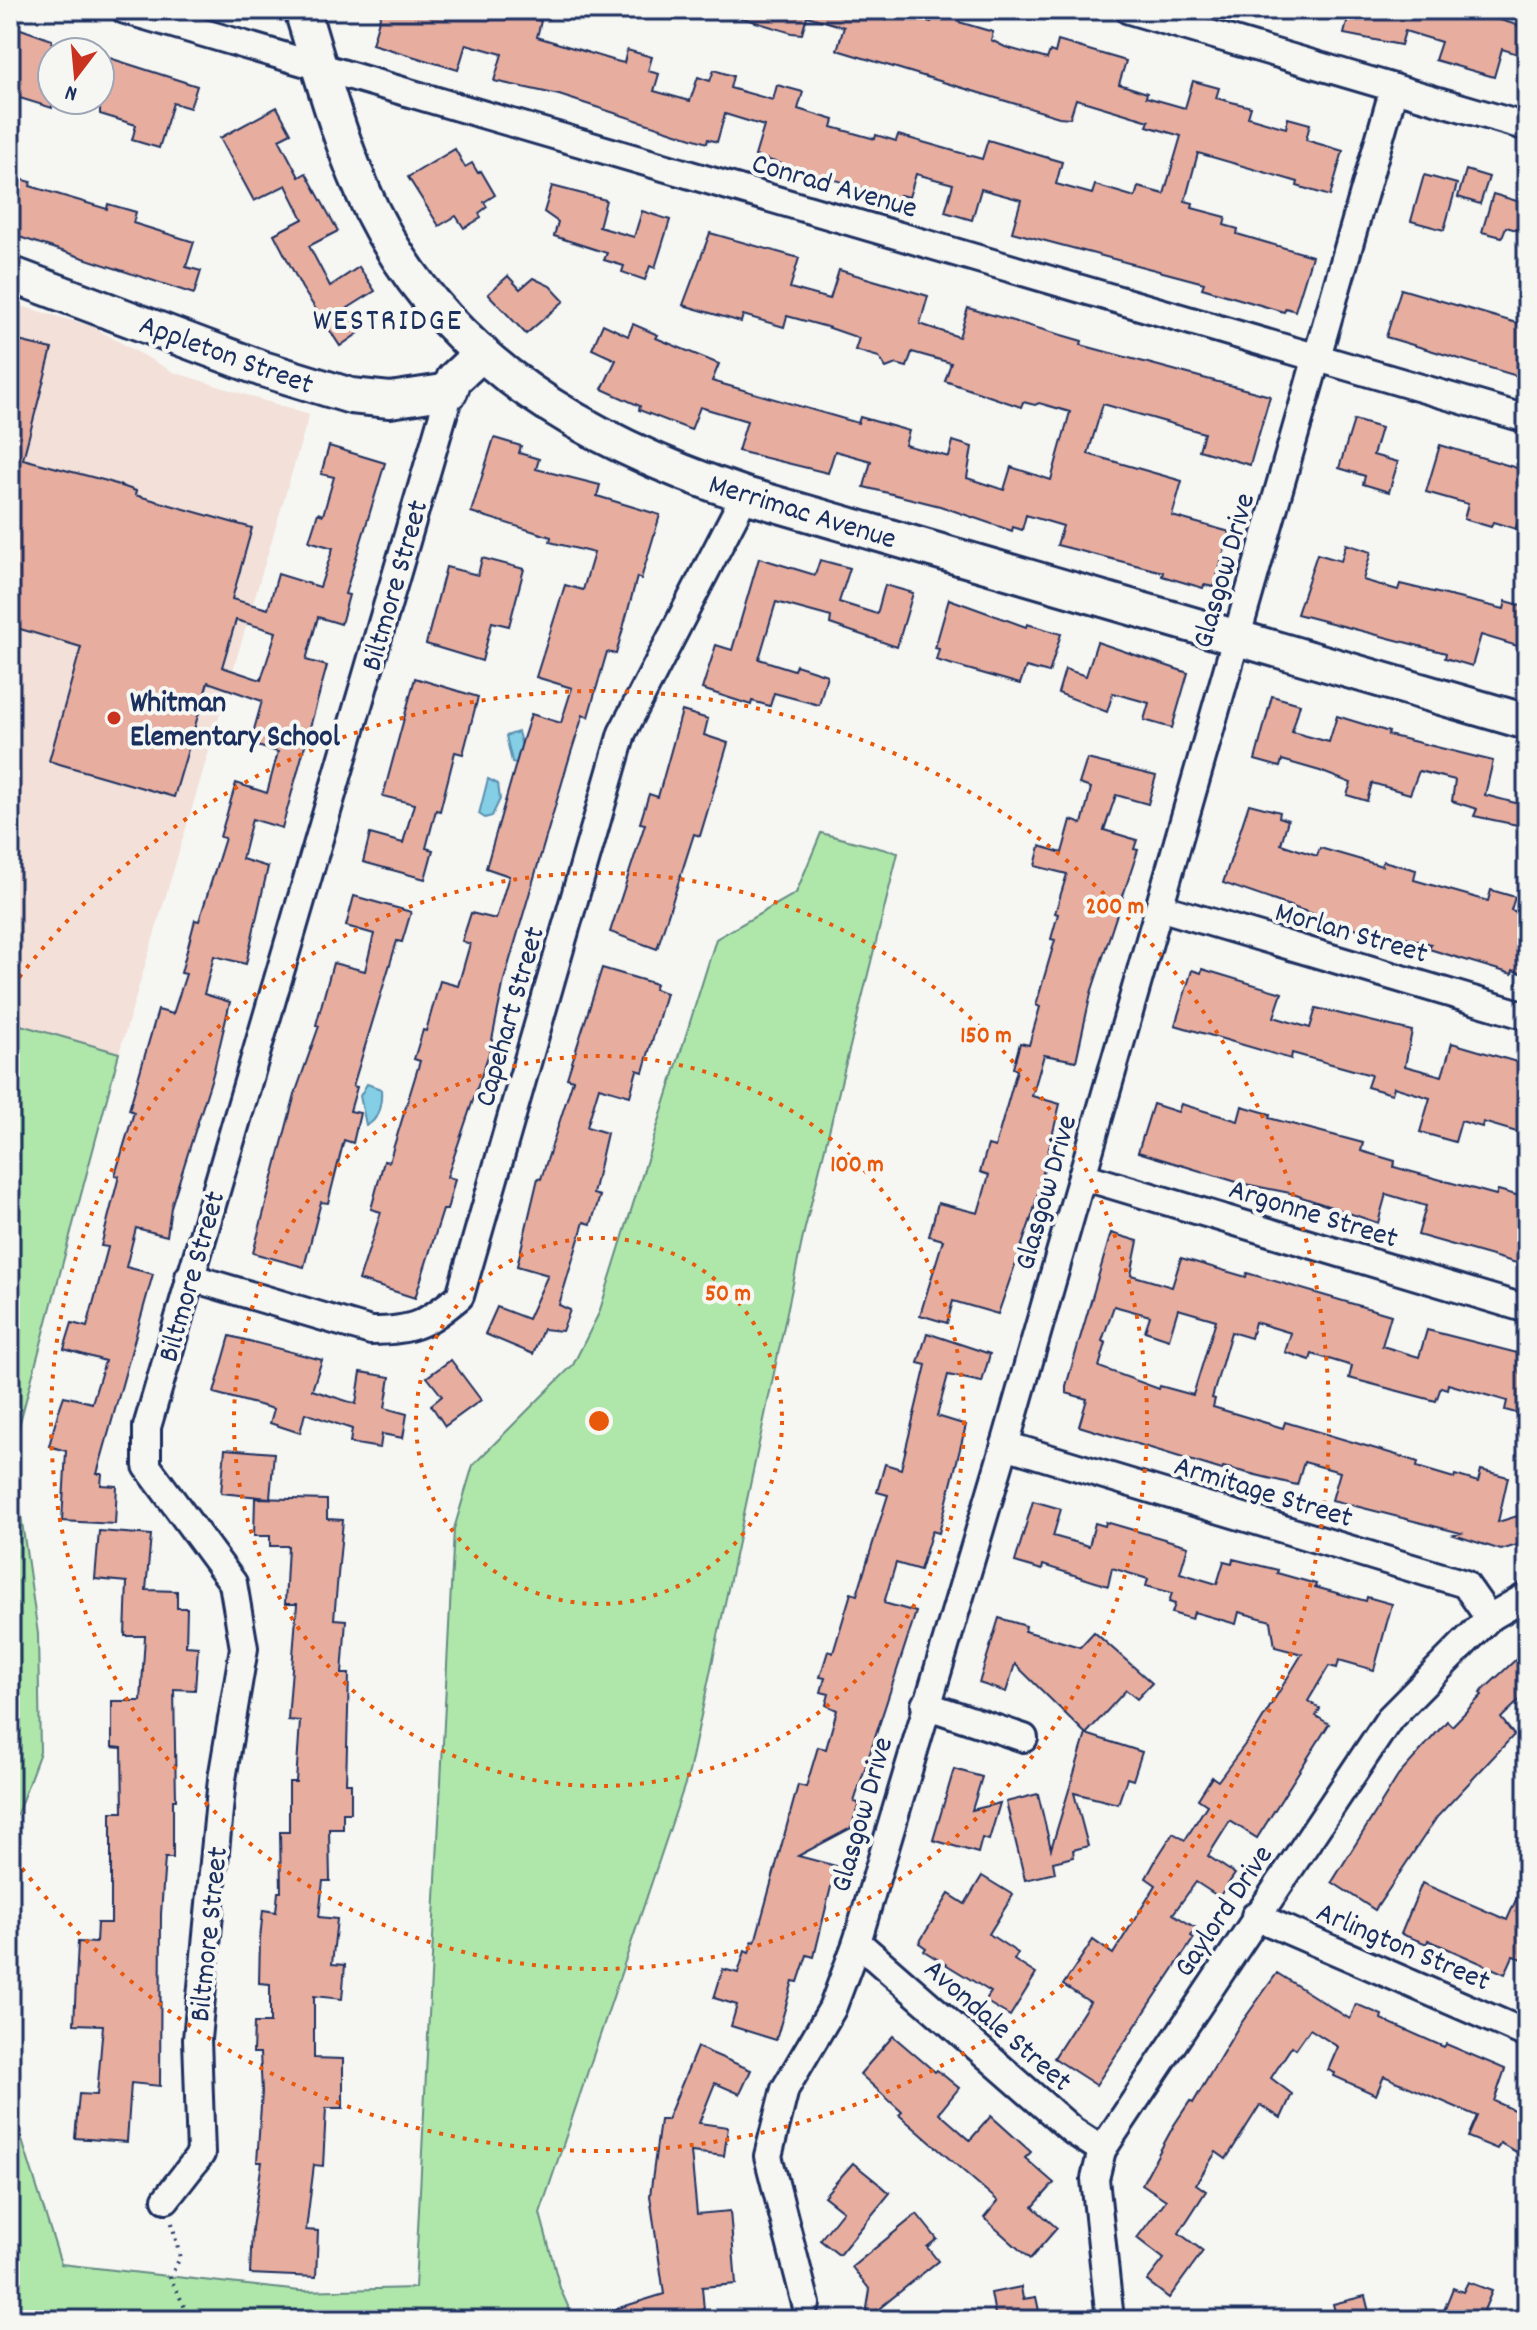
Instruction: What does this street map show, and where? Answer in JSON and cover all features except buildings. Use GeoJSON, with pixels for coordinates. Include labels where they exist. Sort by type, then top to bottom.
{"type":"FeatureCollection","features":[{"type":"Feature","properties":{"kind":"street","name":"Conrad Avenue"},"geometry":{"type":"LineString","coordinates":[[125,10],[1527,419]]}},
{"type":"Feature","properties":{"kind":"street","name":"Merrimac Avenue"},"geometry":{"type":"LineString","coordinates":[[302,10],[346,148],[373,213],[408,270],[482,353],[551,409],[651,462],[745,495],[1527,722]]}},
{"type":"Feature","properties":{"kind":"street"},"geometry":{"type":"LineString","coordinates":[[1129,10],[1527,127]]}},
{"type":"Feature","properties":{"kind":"street","name":"Glasgow Drive"},"geometry":{"type":"LineString","coordinates":[[806,2304],[768,2156],[785,2089],[832,2009],[857,1942],[925,1705],[1005,1445],[1394,88]]}},
{"type":"Feature","properties":{"kind":"street","name":"Appleton Street"},"geometry":{"type":"LineString","coordinates":[[10,274],[263,369],[351,396],[390,400],[450,391]]}},
{"type":"Feature","properties":{"kind":"street","name":"Biltmore Street"},"geometry":{"type":"LineString","coordinates":[[166,2199],[201,2154],[197,2039],[222,1779],[244,1648],[233,1583],[147,1466],[147,1427],[450,391],[454,379],[482,353]]}},
{"type":"Feature","properties":{"kind":"street","name":"Capehart Street"},"geometry":{"type":"LineString","coordinates":[[189,1277],[371,1331],[398,1331],[426,1324],[460,1296],[622,733],[745,495]]}},
{"type":"Feature","properties":{"kind":"street","name":"Morlan Street"},"geometry":{"type":"LineString","coordinates":[[1159,907],[1527,1016]]}},
{"type":"Feature","properties":{"kind":"street","name":"Argonne Street"},"geometry":{"type":"LineString","coordinates":[[1082,1176],[1527,1309]]}},
{"type":"Feature","properties":{"kind":"street","name":"Armitage Street"},"geometry":{"type":"LineString","coordinates":[[1005,1445],[1465,1584],[1489,1618]]}},
{"type":"Feature","properties":{"kind":"street","name":"Gaylord Drive"},"geometry":{"type":"LineString","coordinates":[[1110,2320],[1095,2179],[1102,2150],[1255,1916],[1390,1718],[1489,1618],[1527,1596]]}},
{"type":"Feature","properties":{"kind":"street"},"geometry":{"type":"LineString","coordinates":[[925,1705],[1024,1738]]}},
{"type":"Feature","properties":{"kind":"street","name":"Arlington Street"},"geometry":{"type":"LineString","coordinates":[[1255,1916],[1527,2034]]}},
{"type":"Feature","properties":{"kind":"street","name":"Avondale Street"},"geometry":{"type":"LineString","coordinates":[[857,1942],[1073,2131],[1102,2150]]}},
{"type":"Feature","properties":{"kind":"path"},"geometry":{"type":"LineString","coordinates":[[166,2199],[180,2258],[170,2277],[191,2320]]}},
{"type":"Feature","properties":{"kind":"shaded area","name":"Whitman Elementary School"},"geometry":{"type":"Polygon","coordinates":[[[10,303],[91,326],[173,372],[309,415],[119,1053],[10,1022],[10,303]]]}},
{"type":"Feature","properties":{"kind":"green space"},"geometry":{"type":"Polygon","coordinates":[[[821,833],[898,853],[804,1232],[689,1772],[540,2213],[560,2288],[574,2320],[10,2320],[10,2102],[61,2264],[300,2291],[415,2288],[454,1529],[473,1465],[573,1365],[599,1313],[716,939],[796,893],[821,833]]]}},
{"type":"Feature","properties":{"kind":"green space"},"geometry":{"type":"Polygon","coordinates":[[[10,1022],[119,1053],[12,1452],[38,1634],[40,1752],[10,1833],[10,1022]]]}},
{"type":"Feature","properties":{"kind":"water"},"geometry":{"type":"Polygon","coordinates":[[[518,732],[528,767],[512,762],[506,736],[518,732]]]}},
{"type":"Feature","properties":{"kind":"water"},"geometry":{"type":"Polygon","coordinates":[[[488,779],[498,784],[500,799],[492,816],[485,818],[479,814],[488,779]]]}},
{"type":"Feature","properties":{"kind":"water"},"geometry":{"type":"Polygon","coordinates":[[[367,1084],[381,1089],[381,1094],[377,1115],[366,1125],[360,1096],[367,1084]]]}},
{"type":"Feature","properties":{"kind":"place","name":"Whitman Elementary School"},"geometry":{"type":"Point","coordinates":[114,718]}},
{"type":"Feature","properties":{"kind":"district","name":"WESTRIDGE"},"geometry":{"type":"Point","coordinates":[388,318]}}]}
